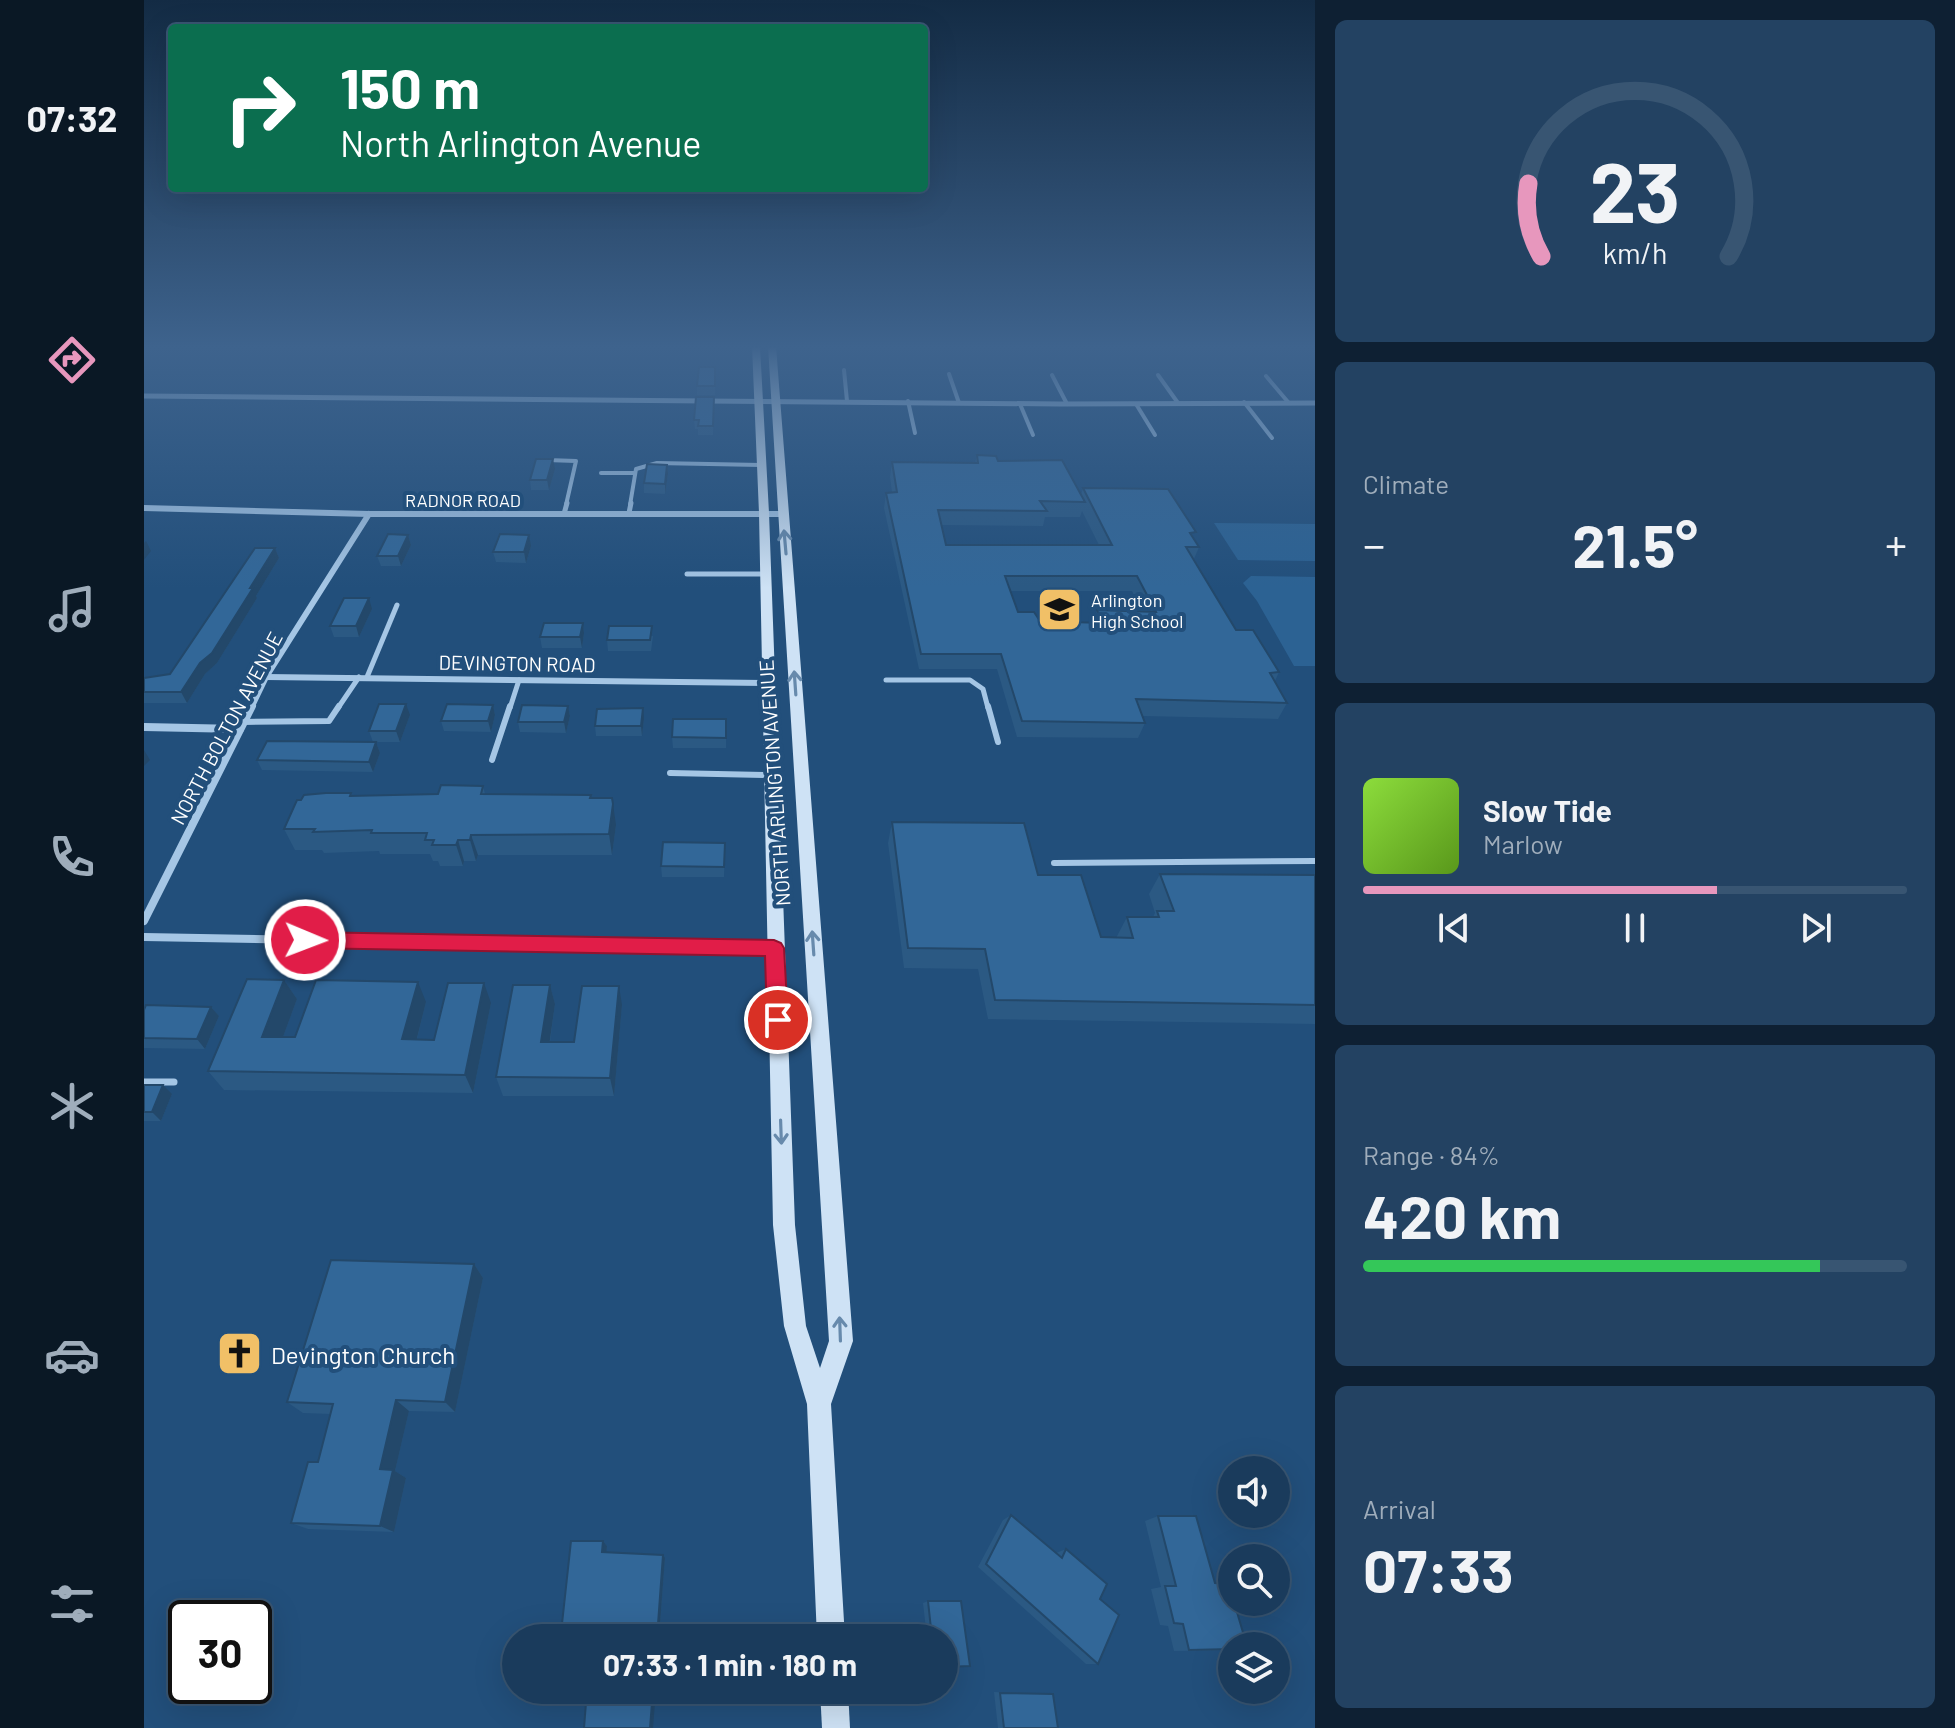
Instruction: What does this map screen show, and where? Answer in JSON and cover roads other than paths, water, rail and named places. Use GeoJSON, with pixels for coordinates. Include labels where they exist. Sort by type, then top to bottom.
{"type":"FeatureCollection","features":[{"type":"Feature","properties":{"kind":"main road","name":"NORTH ARLINGTON AVENUE"},"geometry":{"type":"LineString","coordinates":[[758,427],[764,513],[784,1225],[795,1326],[819,1404],[830,1624]]}},
{"type":"Feature","properties":{"kind":"main road","name":"NORTH ARLINGTON AVENUE"},"geometry":{"type":"LineString","coordinates":[[777,427],[841,1341],[819,1404]]}},
{"type":"Feature","properties":{"kind":"main road"},"geometry":{"type":"LineString","coordinates":[[835,1704],[836,1728]]}},
{"type":"Feature","properties":{"kind":"street","name":"RADNOR ROAD"},"geometry":{"type":"LineString","coordinates":[[144,508],[369,514],[783,514]]}},
{"type":"Feature","properties":{"kind":"street","name":"NORTH BOLTON AVENUE"},"geometry":{"type":"LineString","coordinates":[[144,921],[266,677],[369,514]]}},
{"type":"Feature","properties":{"kind":"street","name":"DEVINGTON ROAD"},"geometry":{"type":"LineString","coordinates":[[266,677],[768,683]]}},
{"type":"Feature","properties":{"kind":"street"},"geometry":{"type":"LineString","coordinates":[[144,727],[242,726]]}},
{"type":"Feature","properties":{"kind":"street"},"geometry":{"type":"LineString","coordinates":[[144,937],[774,948]]}},
{"type":"Feature","properties":{"kind":"lane"},"geometry":{"type":"LineString","coordinates":[[914,427],[915,433]]}},
{"type":"Feature","properties":{"kind":"lane"},"geometry":{"type":"LineString","coordinates":[[1029,427],[1033,435]]}},
{"type":"Feature","properties":{"kind":"lane"},"geometry":{"type":"LineString","coordinates":[[1150,427],[1155,435]]}},
{"type":"Feature","properties":{"kind":"lane"},"geometry":{"type":"LineString","coordinates":[[1263,427],[1272,438]]}},
{"type":"Feature","properties":{"kind":"lane"},"geometry":{"type":"LineString","coordinates":[[539,460],[576,461],[564,514]]}},
{"type":"Feature","properties":{"kind":"lane"},"geometry":{"type":"LineString","coordinates":[[629,513],[636,469],[657,463],[761,465]]}},
{"type":"Feature","properties":{"kind":"lane"},"geometry":{"type":"LineString","coordinates":[[601,473],[635,473]]}},
{"type":"Feature","properties":{"kind":"lane"},"geometry":{"type":"LineString","coordinates":[[687,574],[765,574]]}},
{"type":"Feature","properties":{"kind":"lane"},"geometry":{"type":"LineString","coordinates":[[242,726],[329,721],[363,677],[397,605]]}},
{"type":"Feature","properties":{"kind":"lane"},"geometry":{"type":"LineString","coordinates":[[492,760],[519,680]]}},
{"type":"Feature","properties":{"kind":"lane"},"geometry":{"type":"LineString","coordinates":[[886,680],[970,680],[978,684],[983,689],[998,742]]}},
{"type":"Feature","properties":{"kind":"lane"},"geometry":{"type":"LineString","coordinates":[[670,773],[770,775]]}},
{"type":"Feature","properties":{"kind":"lane"},"geometry":{"type":"LineString","coordinates":[[1054,863],[1315,861]]}},
{"type":"Feature","properties":{"kind":"lane"},"geometry":{"type":"LineString","coordinates":[[144,1082],[174,1082]]}},
{"type":"Feature","properties":{"kind":"place","name":"Arlington High School"},"geometry":{"type":"Point","coordinates":[1060,610]}},
{"type":"Feature","properties":{"kind":"place","name":"Devington Church"},"geometry":{"type":"Point","coordinates":[240,1354]}}]}
